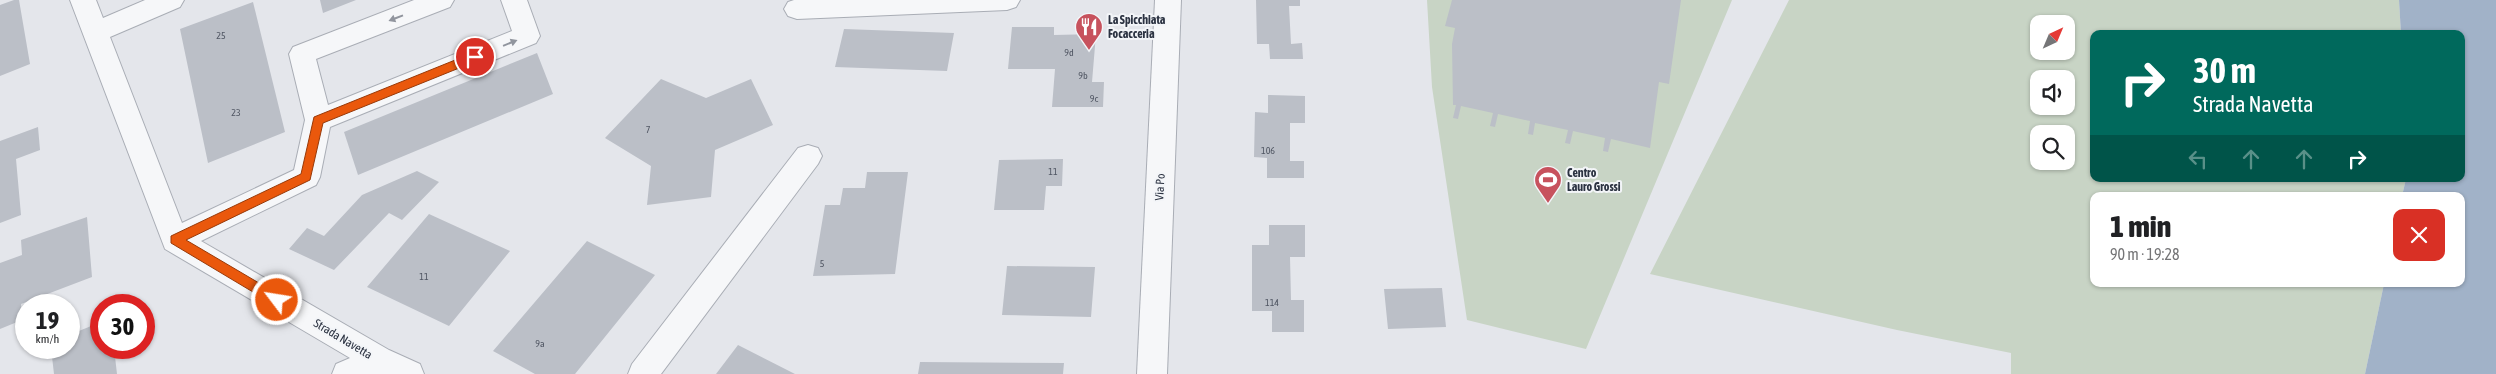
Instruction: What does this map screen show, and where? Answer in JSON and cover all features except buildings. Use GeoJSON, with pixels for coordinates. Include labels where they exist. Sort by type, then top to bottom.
{"type":"FeatureCollection","features":[{"type":"Feature","properties":{"kind":"street"},"geometry":{"type":"LineString","coordinates":[[83,0],[175,240],[306,176],[318,120],[302,54],[441,0]]}},
{"type":"Feature","properties":{"kind":"street"},"geometry":{"type":"LineString","coordinates":[[95,32],[171,0]]}},
{"type":"Feature","properties":{"kind":"street"},"geometry":{"type":"LineString","coordinates":[[318,120],[527,36],[514,0]]}},
{"type":"Feature","properties":{"kind":"street"},"geometry":{"type":"LineString","coordinates":[[797,9],[1007,0]]}},
{"type":"Feature","properties":{"kind":"street","name":"Via Po"},"geometry":{"type":"LineString","coordinates":[[1152,374],[1168,0]]}},
{"type":"Feature","properties":{"kind":"street"},"geometry":{"type":"LineString","coordinates":[[643,374],[808,156]]}},
{"type":"Feature","properties":{"kind":"street","name":"Strada Navetta"},"geometry":{"type":"LineString","coordinates":[[175,240],[379,360],[409,374]]}},
{"type":"Feature","properties":{"kind":"street"},"geometry":{"type":"LineString","coordinates":[[347,374],[379,360]]}},
{"type":"Feature","properties":{"kind":"green space","name":"Centro Lauro Grossi"},"geometry":{"type":"Polygon","coordinates":[[[1427,0],[1732,0],[1586,349],[1467,320],[1432,87],[1427,0]]]}},
{"type":"Feature","properties":{"kind":"green space"},"geometry":{"type":"Polygon","coordinates":[[[1789,0],[2399,0],[2401,30],[2090,30],[2090,182],[2405,182],[2403,192],[2090,192],[2090,287],[2383,287],[2365,374],[2011,374],[2011,353],[1897,330],[1650,274],[1789,0]]]}},
{"type":"Feature","properties":{"kind":"water"},"geometry":{"type":"Polygon","coordinates":[[[2399,0],[2496,0],[2496,374],[2365,374],[2383,287],[2465,287],[2465,192],[2403,192],[2405,182],[2465,182],[2465,30],[2401,30],[2399,0]]]}},
{"type":"Feature","properties":{"kind":"place","name":"La Spicchiata Focacceria"},"geometry":{"type":"Point","coordinates":[1089,51]}},
{"type":"Feature","properties":{"kind":"place","name":"Centro Lauro Grossi"},"geometry":{"type":"Point","coordinates":[1548,204]}},
{"type":"Feature","properties":{"kind":"route"},"geometry":{"type":"LineString","coordinates":[[277,300],[175,240],[306,176],[318,120],[475,57]]}}]}
